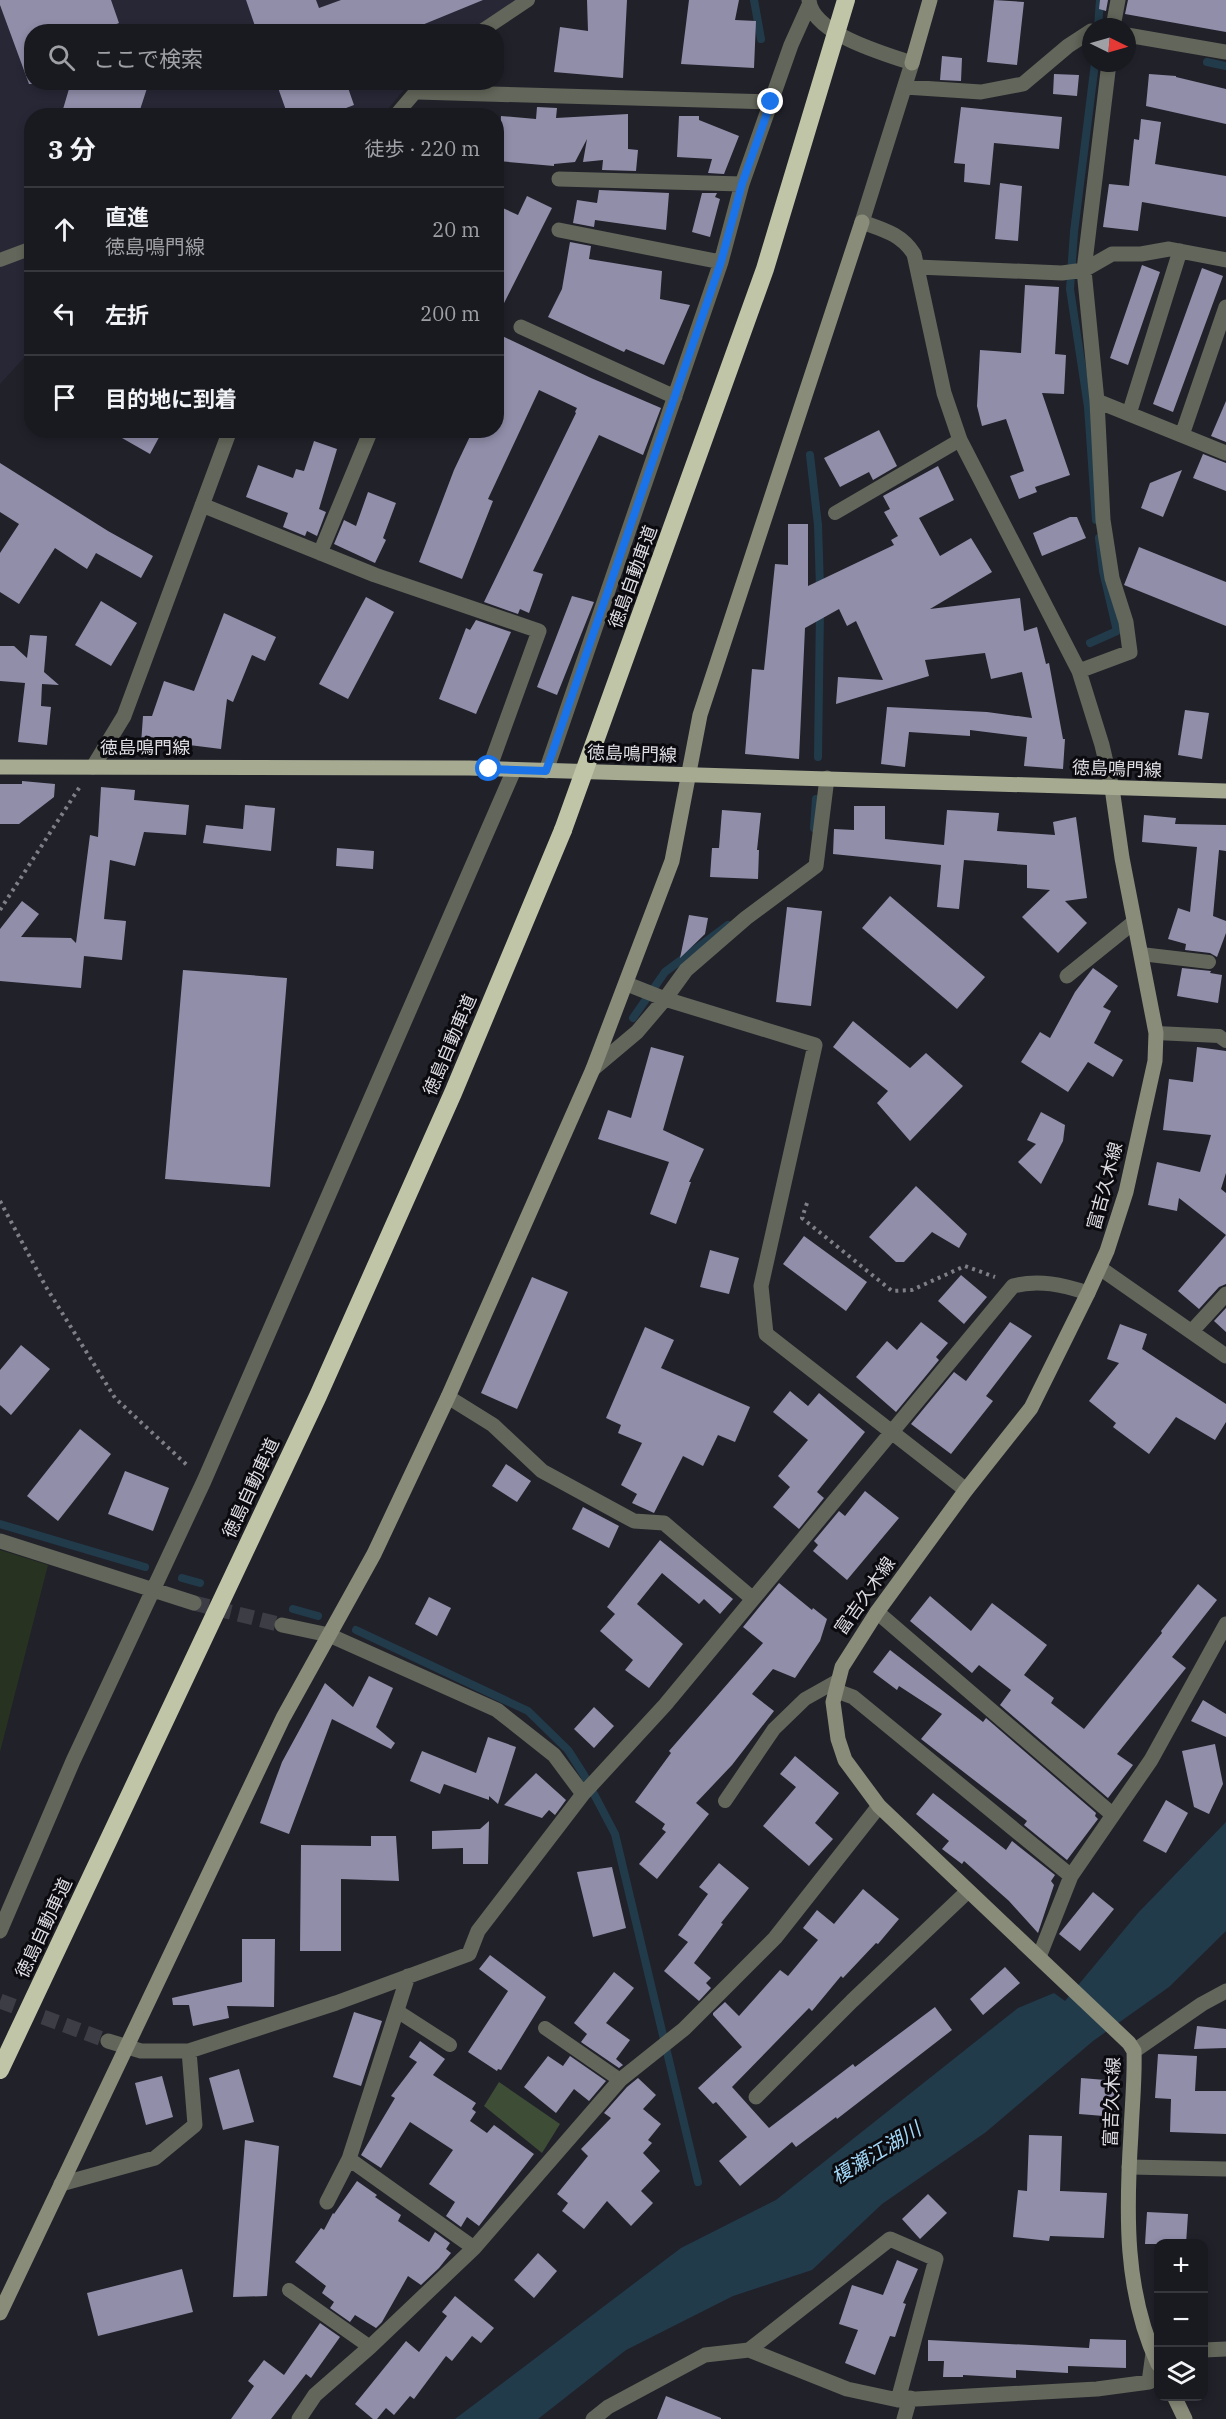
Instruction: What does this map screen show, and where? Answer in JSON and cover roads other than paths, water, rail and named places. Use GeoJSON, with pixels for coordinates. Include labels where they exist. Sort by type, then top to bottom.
{"type":"FeatureCollection","features":[{"type":"Feature","properties":{"kind":"highway","name":"徳島自動車道"},"geometry":{"type":"LineString","coordinates":[[0,2070],[318,1396],[453,1093],[563,830],[765,269],[846,0]]}},
{"type":"Feature","properties":{"kind":"main road","name":"徳島鳴門線"},"geometry":{"type":"LineString","coordinates":[[0,767],[489,769],[1226,791]]}},
{"type":"Feature","properties":{"kind":"street"},"geometry":{"type":"LineString","coordinates":[[0,2313],[283,1718],[374,1554],[448,1396],[593,1069],[672,861],[700,715],[862,222],[930,0]]}},
{"type":"Feature","properties":{"kind":"street"},"geometry":{"type":"LineString","coordinates":[[1115,18],[1118,0]]}},
{"type":"Feature","properties":{"kind":"street"},"geometry":{"type":"LineString","coordinates":[[809,2],[822,22],[856,44],[912,63]]}},
{"type":"Feature","properties":{"kind":"street"},"geometry":{"type":"LineString","coordinates":[[546,771],[721,262],[742,184],[791,45],[809,2]]}},
{"type":"Feature","properties":{"kind":"street"},"geometry":{"type":"LineString","coordinates":[[905,87],[981,92],[1023,84],[1082,36]]}},
{"type":"Feature","properties":{"kind":"street"},"geometry":{"type":"LineString","coordinates":[[1136,37],[1226,52]]}},
{"type":"Feature","properties":{"kind":"street"},"geometry":{"type":"LineString","coordinates":[[1079,671],[1130,652],[1126,622],[1112,578],[1103,520],[1097,401],[1074,271],[1107,72]]}},
{"type":"Feature","properties":{"kind":"street"},"geometry":{"type":"LineString","coordinates":[[490,90],[771,102]]}},
{"type":"Feature","properties":{"kind":"street"},"geometry":{"type":"LineString","coordinates":[[559,179],[742,184]]}},
{"type":"Feature","properties":{"kind":"street"},"geometry":{"type":"LineString","coordinates":[[862,222],[895,233],[907,243],[914,254],[944,393],[960,440],[1079,671],[1102,745],[1112,788]]}},
{"type":"Feature","properties":{"kind":"street"},"geometry":{"type":"LineString","coordinates":[[559,230],[721,262]]}},
{"type":"Feature","properties":{"kind":"street"},"geometry":{"type":"LineString","coordinates":[[917,267],[1074,271],[1112,254],[1141,254],[1169,249],[1226,260]]}},
{"type":"Feature","properties":{"kind":"street"},"geometry":{"type":"LineString","coordinates":[[1129,414],[1180,251]]}},
{"type":"Feature","properties":{"kind":"street"},"geometry":{"type":"LineString","coordinates":[[1182,435],[1226,307]]}},
{"type":"Feature","properties":{"kind":"street"},"geometry":{"type":"LineString","coordinates":[[521,327],[675,397]]}},
{"type":"Feature","properties":{"kind":"street"},"geometry":{"type":"LineString","coordinates":[[1097,401],[1226,453]]}},
{"type":"Feature","properties":{"kind":"street"},"geometry":{"type":"LineString","coordinates":[[93,767],[124,716],[227,438]]}},
{"type":"Feature","properties":{"kind":"street"},"geometry":{"type":"LineString","coordinates":[[320,553],[367,438]]}},
{"type":"Feature","properties":{"kind":"street"},"geometry":{"type":"LineString","coordinates":[[202,505],[375,575],[539,631],[489,769]]}},
{"type":"Feature","properties":{"kind":"street"},"geometry":{"type":"LineString","coordinates":[[0,1931],[72,1761],[204,1481],[514,770]]}},
{"type":"Feature","properties":{"kind":"street"},"geometry":{"type":"LineString","coordinates":[[593,1069],[637,1032],[655,995],[746,918],[816,866],[827,778]]}},
{"type":"Feature","properties":{"kind":"street","name":"富吉久木線"},"geometry":{"type":"LineString","coordinates":[[1112,788],[1122,858],[1156,1033],[1155,1061],[1126,1192],[1100,1268],[1030,1408],[966,1490],[845,1659],[836,1685],[833,1716],[845,1760],[879,1806],[1134,2050],[1129,2167],[1130,2265],[1141,2319],[1154,2350]]}},
{"type":"Feature","properties":{"kind":"street"},"geometry":{"type":"LineString","coordinates":[[1067,976],[1134,922]]}},
{"type":"Feature","properties":{"kind":"street"},"geometry":{"type":"LineString","coordinates":[[627,984],[655,995],[815,1045],[761,1286],[766,1334],[966,1490]]}},
{"type":"Feature","properties":{"kind":"street"},"geometry":{"type":"LineString","coordinates":[[1100,1268],[1226,1356]]}},
{"type":"Feature","properties":{"kind":"street"},"geometry":{"type":"LineString","coordinates":[[108,2041],[141,2051],[189,2051],[305,2013],[469,1954],[478,1931],[584,1793],[665,1705],[1013,1286],[1031,1281],[1067,1286],[1088,1293]]}},
{"type":"Feature","properties":{"kind":"street"},"geometry":{"type":"LineString","coordinates":[[1192,1331],[1226,1294]]}},
{"type":"Feature","properties":{"kind":"street"},"geometry":{"type":"LineString","coordinates":[[448,1396],[493,1425],[542,1472],[634,1521],[664,1523],[753,1599]]}},
{"type":"Feature","properties":{"kind":"street"},"geometry":{"type":"LineString","coordinates":[[0,1541],[194,1603]]}},
{"type":"Feature","properties":{"kind":"street"},"geometry":{"type":"LineString","coordinates":[[877,1612],[1113,1815]]}},
{"type":"Feature","properties":{"kind":"street"},"geometry":{"type":"LineString","coordinates":[[1039,1957],[1071,1876],[1151,1761],[1226,1624]]}},
{"type":"Feature","properties":{"kind":"street"},"geometry":{"type":"LineString","coordinates":[[282,1625],[329,1635],[497,1710],[554,1755],[584,1793]]}},
{"type":"Feature","properties":{"kind":"street"},"geometry":{"type":"LineString","coordinates":[[836,1685],[1071,1876]]}},
{"type":"Feature","properties":{"kind":"street"},"geometry":{"type":"LineString","coordinates":[[299,2419],[315,2395],[370,2347],[474,2248],[620,2080],[672,2039],[775,1938],[879,1806]]}},
{"type":"Feature","properties":{"kind":"street"},"geometry":{"type":"LineString","coordinates":[[756,2097],[852,2001],[968,1891]]}},
{"type":"Feature","properties":{"kind":"street"},"geometry":{"type":"LineString","coordinates":[[327,2202],[349,2159],[408,1976]]}},
{"type":"Feature","properties":{"kind":"street"},"geometry":{"type":"LineString","coordinates":[[1134,2050],[1202,2004],[1226,1991]]}},
{"type":"Feature","properties":{"kind":"street"},"geometry":{"type":"LineString","coordinates":[[61,2184],[155,2158],[195,2125],[189,2051]]}},
{"type":"Feature","properties":{"kind":"street"},"geometry":{"type":"LineString","coordinates":[[349,2159],[474,2248]]}},
{"type":"Feature","properties":{"kind":"street"},"geometry":{"type":"LineString","coordinates":[[1129,2167],[1226,2169]]}},
{"type":"Feature","properties":{"kind":"street"},"geometry":{"type":"LineString","coordinates":[[749,2350],[890,2239],[936,2259],[904,2399],[904,2419]]}},
{"type":"Feature","properties":{"kind":"street"},"geometry":{"type":"LineString","coordinates":[[1208,2350],[1226,2349]]}},
{"type":"Feature","properties":{"kind":"street"},"geometry":{"type":"LineString","coordinates":[[593,2419],[608,2407],[705,2355],[749,2350],[847,2389],[904,2399],[1098,2389],[1149,2382],[1154,2366]]}},
{"type":"Feature","properties":{"kind":"street"},"geometry":{"type":"LineString","coordinates":[[1176,2401],[1185,2419]]}},
{"type":"Feature","properties":{"kind":"lane"},"geometry":{"type":"LineString","coordinates":[[492,24],[528,0]]}},
{"type":"Feature","properties":{"kind":"lane"},"geometry":{"type":"LineString","coordinates":[[402,108],[417,90]]}},
{"type":"Feature","properties":{"kind":"lane"},"geometry":{"type":"LineString","coordinates":[[0,260],[24,251]]}},
{"type":"Feature","properties":{"kind":"lane"},"geometry":{"type":"LineString","coordinates":[[835,513],[960,440]]}},
{"type":"Feature","properties":{"kind":"lane"},"geometry":{"type":"LineString","coordinates":[[1141,954],[1209,962]]}},
{"type":"Feature","properties":{"kind":"lane"},"geometry":{"type":"LineString","coordinates":[[1156,1033],[1219,1036],[1226,1041]]}},
{"type":"Feature","properties":{"kind":"lane"},"geometry":{"type":"LineString","coordinates":[[725,1801],[774,1729],[805,1699],[836,1685]]}},
{"type":"Feature","properties":{"kind":"lane"},"geometry":{"type":"LineString","coordinates":[[397,2012],[450,2045]]}},
{"type":"Feature","properties":{"kind":"lane"},"geometry":{"type":"LineString","coordinates":[[545,2028],[620,2080]]}},
{"type":"Feature","properties":{"kind":"lane"},"geometry":{"type":"LineString","coordinates":[[289,2290],[370,2347]]}},
{"type":"Feature","properties":{"kind":"water","name":"榎瀬江湖川"},"geometry":{"type":"Polygon","coordinates":[[[1226,1822],[1226,1931],[1169,1987],[1093,2041],[986,2132],[882,2204],[812,2270],[733,2296],[626,2350],[538,2419],[455,2419],[681,2248],[776,2200],[1018,2008],[1054,1993],[1065,2001],[1138,1913],[1226,1822]]]}},
{"type":"Feature","properties":{"kind":"waterway"},"geometry":{"type":"LineString","coordinates":[[754,0],[761,39]]}},
{"type":"Feature","properties":{"kind":"waterway"},"geometry":{"type":"LineString","coordinates":[[1099,18],[1100,0]]}},
{"type":"Feature","properties":{"kind":"waterway"},"geometry":{"type":"LineString","coordinates":[[1207,62],[1226,66]]}},
{"type":"Feature","properties":{"kind":"waterway"},"geometry":{"type":"LineString","coordinates":[[1094,72],[1074,232],[1070,289],[1088,407],[1096,520]]}},
{"type":"Feature","properties":{"kind":"waterway"},"geometry":{"type":"LineString","coordinates":[[810,455],[818,525],[820,588]]}},
{"type":"Feature","properties":{"kind":"waterway"},"geometry":{"type":"LineString","coordinates":[[1090,643],[1117,631],[1103,571],[1099,538]]}},
{"type":"Feature","properties":{"kind":"waterway"},"geometry":{"type":"LineString","coordinates":[[818,757],[820,609]]}},
{"type":"Feature","properties":{"kind":"waterway"},"geometry":{"type":"LineString","coordinates":[[814,828],[816,799]]}},
{"type":"Feature","properties":{"kind":"waterway"},"geometry":{"type":"LineString","coordinates":[[633,1018],[665,972],[728,925]]}},
{"type":"Feature","properties":{"kind":"waterway"},"geometry":{"type":"LineString","coordinates":[[0,1524],[145,1567]]}},
{"type":"Feature","properties":{"kind":"waterway"},"geometry":{"type":"LineString","coordinates":[[182,1578],[200,1583]]}},
{"type":"Feature","properties":{"kind":"waterway"},"geometry":{"type":"LineString","coordinates":[[293,1609],[318,1616]]}},
{"type":"Feature","properties":{"kind":"waterway"},"geometry":{"type":"LineString","coordinates":[[356,1630],[528,1711],[568,1750],[584,1775],[615,1834],[698,2182]]}},
{"type":"Feature","properties":{"kind":"tunnel"},"geometry":{"type":"LineString","coordinates":[[194,1603],[282,1625]]}},
{"type":"Feature","properties":{"kind":"tunnel"},"geometry":{"type":"LineString","coordinates":[[0,2001],[108,2041]]}}]}
